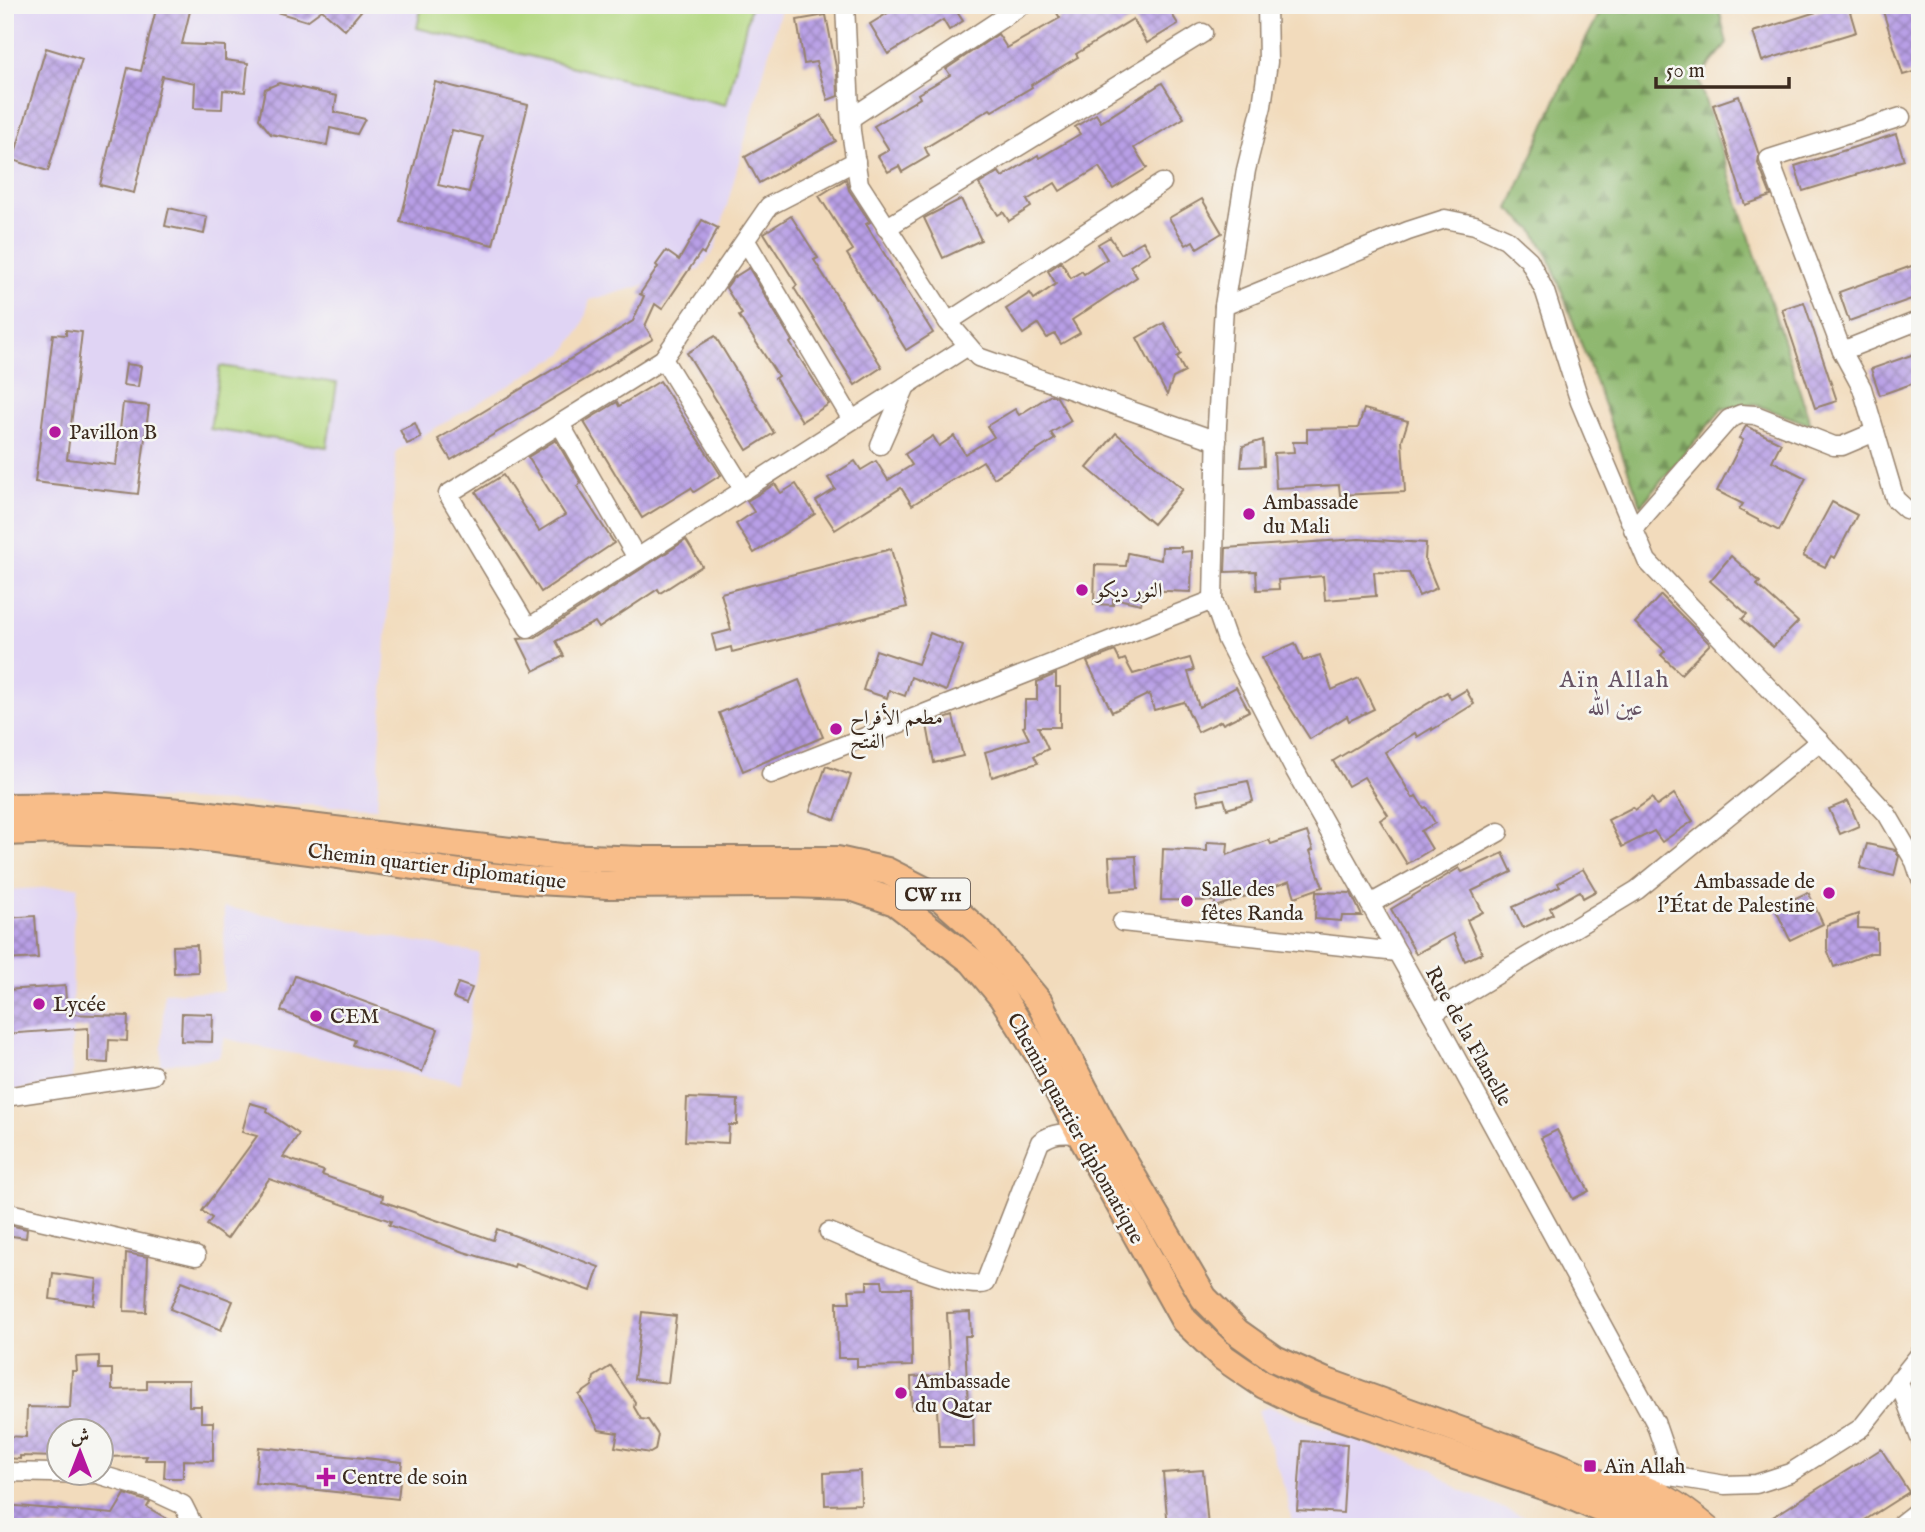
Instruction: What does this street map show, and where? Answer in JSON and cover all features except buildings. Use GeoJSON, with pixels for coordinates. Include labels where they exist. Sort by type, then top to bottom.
{"type":"FeatureCollection","features":[{"type":"Feature","properties":{"kind":"highway","name":"CW 111"},"geometry":{"type":"LineString","coordinates":[[5,807],[104,807],[194,813],[561,857],[837,860],[887,871],[942,899],[985,937],[1039,1002],[1105,1129],[1204,1298],[1237,1332],[1275,1359],[1324,1381],[1553,1464],[1599,1495]]}},
{"type":"Feature","properties":{"kind":"highway","name":"Chemin quartier diplomatique"},"geometry":{"type":"LineString","coordinates":[[5,832],[58,830],[183,835],[538,881],[607,885],[790,884],[848,887],[895,902],[972,961],[1002,997],[1042,1060],[1080,1134],[1184,1320],[1224,1358],[1264,1385],[1304,1404],[1566,1494],[1599,1495],[1642,1527]]}},
{"type":"Feature","properties":{"kind":"highway"},"geometry":{"type":"LineString","coordinates":[[1599,1495],[1636,1499],[1678,1527]]}},
{"type":"Feature","properties":{"kind":"main road"},"geometry":{"type":"LineString","coordinates":[[1619,1527],[1599,1495],[1621,1482],[1654,1481],[1676,1504],[1708,1527]]}},
{"type":"Feature","properties":{"kind":"street"},"geometry":{"type":"LineString","coordinates":[[845,5],[851,118],[859,184],[948,322],[968,346],[978,357],[1217,441]]}},
{"type":"Feature","properties":{"kind":"street"},"geometry":{"type":"LineString","coordinates":[[851,118],[1022,5]]}},
{"type":"Feature","properties":{"kind":"street"},"geometry":{"type":"LineString","coordinates":[[771,774],[1213,600],[1224,306],[1246,170],[1262,106],[1268,62],[1266,5]]}},
{"type":"Feature","properties":{"kind":"street"},"geometry":{"type":"LineString","coordinates":[[886,228],[1203,33]]}},
{"type":"Feature","properties":{"kind":"street"},"geometry":{"type":"LineString","coordinates":[[1900,117],[1769,159],[1842,351],[1862,388],[1895,499],[1906,509],[1920,513]]}},
{"type":"Feature","properties":{"kind":"street"},"geometry":{"type":"LineString","coordinates":[[856,162],[769,206],[663,359],[448,494],[528,628],[968,346]]}},
{"type":"Feature","properties":{"kind":"street"},"geometry":{"type":"LineString","coordinates":[[948,322],[1162,183]]}},
{"type":"Feature","properties":{"kind":"street"},"geometry":{"type":"LineString","coordinates":[[1224,306],[1408,231],[1445,219],[1475,225],[1506,239],[1529,260],[1545,292],[1580,402],[1647,561],[1887,814],[1920,877]]}},
{"type":"Feature","properties":{"kind":"street"},"geometry":{"type":"LineString","coordinates":[[746,241],[852,420]]}},
{"type":"Feature","properties":{"kind":"street"},"geometry":{"type":"LineString","coordinates":[[1842,351],[1920,320]]}},
{"type":"Feature","properties":{"kind":"street"},"geometry":{"type":"LineString","coordinates":[[663,359],[744,490]]}},
{"type":"Feature","properties":{"kind":"street"},"geometry":{"type":"LineString","coordinates":[[880,445],[906,386]]}},
{"type":"Feature","properties":{"kind":"street"},"geometry":{"type":"LineString","coordinates":[[1633,529],[1729,419],[1741,414],[1755,415],[1835,446],[1842,446],[1875,432]]}},
{"type":"Feature","properties":{"kind":"street"},"geometry":{"type":"LineString","coordinates":[[560,424],[637,558]]}},
{"type":"Feature","properties":{"kind":"street","name":"Rue de la Flanelle"},"geometry":{"type":"LineString","coordinates":[[1213,600],[1227,640],[1293,767],[1432,1014],[1655,1422],[1668,1462],[1654,1481]]}},
{"type":"Feature","properties":{"kind":"street"},"geometry":{"type":"LineString","coordinates":[[1432,1014],[1637,890],[1820,741]]}},
{"type":"Feature","properties":{"kind":"street"},"geometry":{"type":"LineString","coordinates":[[1370,904],[1499,832]]}},
{"type":"Feature","properties":{"kind":"street"},"geometry":{"type":"LineString","coordinates":[[1122,922],[1397,952]]}},
{"type":"Feature","properties":{"kind":"street"},"geometry":{"type":"LineString","coordinates":[[5,1097],[153,1075]]}},
{"type":"Feature","properties":{"kind":"street"},"geometry":{"type":"LineString","coordinates":[[830,1232],[954,1282],[980,1285],[985,1283],[1040,1142],[1058,1133],[1080,1134]]}},
{"type":"Feature","properties":{"kind":"street"},"geometry":{"type":"LineString","coordinates":[[5,1212],[196,1256]]}},
{"type":"Feature","properties":{"kind":"street"},"geometry":{"type":"LineString","coordinates":[[1654,1481],[1756,1484],[1790,1473],[1861,1428],[1920,1354]]}},
{"type":"Feature","properties":{"kind":"street"},"geometry":{"type":"LineString","coordinates":[[1898,1380],[1920,1437]]}},
{"type":"Feature","properties":{"kind":"street"},"geometry":{"type":"LineString","coordinates":[[5,1472],[97,1474],[151,1490],[183,1505],[194,1527]]}},
{"type":"Feature","properties":{"kind":"street"},"geometry":{"type":"LineString","coordinates":[[1897,1527],[1920,1509]]}},
{"type":"Feature","properties":{"kind":"shaded area"},"geometry":{"type":"Polygon","coordinates":[[[5,5],[782,5],[715,249],[699,270],[590,300],[582,327],[564,353],[396,451],[377,808],[113,797],[5,797],[5,5]]]}},
{"type":"Feature","properties":{"kind":"shaded area","name":"Lycée"},"geometry":{"type":"Polygon","coordinates":[[[78,886],[73,928],[72,1081],[5,1092],[5,890],[78,886]]]}},
{"type":"Feature","properties":{"kind":"shaded area","name":"CEM"},"geometry":{"type":"Polygon","coordinates":[[[224,907],[479,953],[461,1083],[274,1050],[224,1038],[219,1057],[161,1065],[164,993],[224,991],[224,907]]]}},
{"type":"Feature","properties":{"kind":"shaded area"},"geometry":{"type":"Polygon","coordinates":[[[1270,1407],[1432,1469],[1459,1490],[1512,1512],[1561,1527],[1293,1527],[1286,1494],[1258,1410],[1270,1407]]]}},
{"type":"Feature","properties":{"kind":"green space"},"geometry":{"type":"Polygon","coordinates":[[[422,5],[751,5],[726,105],[417,28],[422,5]]]}},
{"type":"Feature","properties":{"kind":"green space"},"geometry":{"type":"Polygon","coordinates":[[[1604,5],[1718,5],[1727,44],[1698,79],[1811,425],[1754,404],[1722,409],[1641,505],[1549,257],[1533,230],[1509,209],[1564,81],[1604,5]]]}},
{"type":"Feature","properties":{"kind":"green space"},"geometry":{"type":"Polygon","coordinates":[[[220,366],[337,383],[327,447],[210,429],[220,366]]]}},
{"type":"Feature","properties":{"kind":"place","name":"Pavillon B"},"geometry":{"type":"Point","coordinates":[55,432]}},
{"type":"Feature","properties":{"kind":"place","name":"Ambassade du Mali"},"geometry":{"type":"Point","coordinates":[1249,514]}},
{"type":"Feature","properties":{"kind":"place","name":"النور ديكو"},"geometry":{"type":"Point","coordinates":[1082,590]}},
{"type":"Feature","properties":{"kind":"place","name":"مطعم الأفراح الفتح"},"geometry":{"type":"Point","coordinates":[836,729]}},
{"type":"Feature","properties":{"kind":"place","name":"Ambassade de l'État de Palestine"},"geometry":{"type":"Point","coordinates":[1829,893]}},
{"type":"Feature","properties":{"kind":"place","name":"Salle des fêtes Randa"},"geometry":{"type":"Point","coordinates":[1187,901]}},
{"type":"Feature","properties":{"kind":"place","name":"Lycée"},"geometry":{"type":"Point","coordinates":[39,1004]}},
{"type":"Feature","properties":{"kind":"place","name":"CEM"},"geometry":{"type":"Point","coordinates":[316,1016]}},
{"type":"Feature","properties":{"kind":"place","name":"Ambassade du Qatar"},"geometry":{"type":"Point","coordinates":[901,1393]}},
{"type":"Feature","properties":{"kind":"place","name":"Aïn Allah"},"geometry":{"type":"Point","coordinates":[1590,1466]}},
{"type":"Feature","properties":{"kind":"place","name":"Centre de soin"},"geometry":{"type":"Point","coordinates":[326,1477]}},
{"type":"Feature","properties":{"kind":"district","name":"Aïn Allah عين الله"},"geometry":{"type":"Point","coordinates":[1615,693]}}]}
